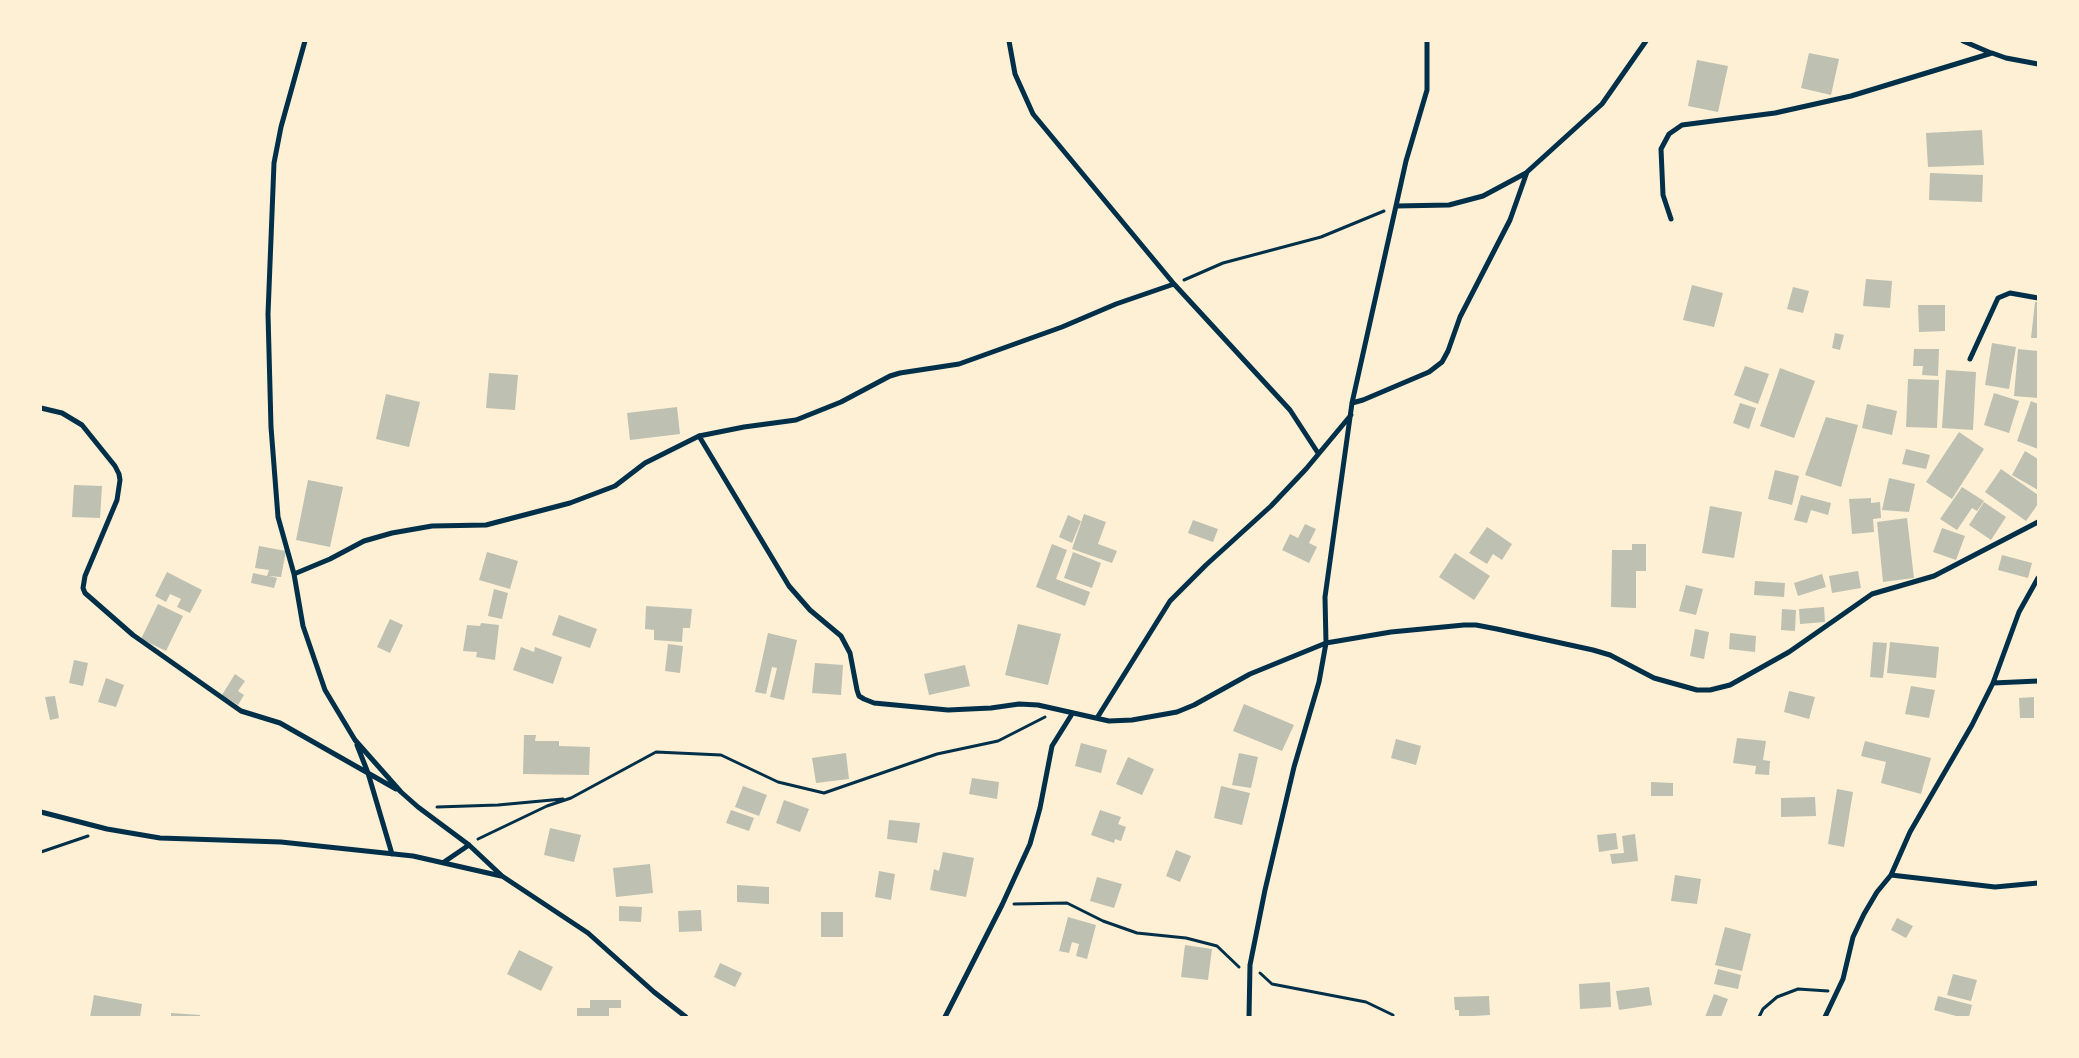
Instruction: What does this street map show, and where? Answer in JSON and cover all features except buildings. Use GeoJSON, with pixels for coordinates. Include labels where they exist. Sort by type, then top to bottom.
{"type":"FeatureCollection","features":[{"type":"Feature","properties":{"kind":"street"},"geometry":{"type":"LineString","coordinates":[[305,41],[281,127],[274,163],[268,314],[270,427],[276,500],[278,517],[294,574],[303,626],[325,690],[355,740],[368,773],[392,854]]}},
{"type":"Feature","properties":{"kind":"street"},"geometry":{"type":"LineString","coordinates":[[1009,41],[1015,74],[1033,114],[1174,284],[1290,410],[1318,452]]}},
{"type":"Feature","properties":{"kind":"street"},"geometry":{"type":"LineString","coordinates":[[1249,1017],[1250,965],[1265,890],[1287,796],[1319,682],[1326,642],[1325,596],[1352,403],[1406,161],[1427,90],[1427,41]]}},
{"type":"Feature","properties":{"kind":"street"},"geometry":{"type":"LineString","coordinates":[[1396,206],[1449,205],[1483,196],[1526,172],[1602,104],[1646,41]]}},
{"type":"Feature","properties":{"kind":"street"},"geometry":{"type":"LineString","coordinates":[[1963,41],[2006,58],[2038,64]]}},
{"type":"Feature","properties":{"kind":"street"},"geometry":{"type":"LineString","coordinates":[[1671,218],[1663,195],[1661,149],[1674,128],[1682,125],[1775,113],[1850,96],[1992,53]]}},
{"type":"Feature","properties":{"kind":"street"},"geometry":{"type":"LineString","coordinates":[[1352,403],[1376,395],[1429,372],[1442,362],[1448,352],[1460,317],[1510,220],[1526,172]]}},
{"type":"Feature","properties":{"kind":"street"},"geometry":{"type":"LineString","coordinates":[[294,574],[364,542],[392,533],[432,526],[486,524],[570,503],[615,486],[645,463],[698,436],[796,420],[840,402],[890,376],[959,364],[1174,284]]}},
{"type":"Feature","properties":{"kind":"street"},"geometry":{"type":"LineString","coordinates":[[1970,359],[1998,298],[2010,293],[2038,298]]}},
{"type":"Feature","properties":{"kind":"street"},"geometry":{"type":"LineString","coordinates":[[41,408],[62,413],[82,425],[115,466],[119,474],[118,500],[84,576],[83,588],[85,592],[133,635],[241,711],[280,723],[401,792]]}},
{"type":"Feature","properties":{"kind":"street"},"geometry":{"type":"LineString","coordinates":[[1097,718],[1170,601],[1206,565],[1271,506],[1306,469],[1351,414]]}},
{"type":"Feature","properties":{"kind":"street"},"geometry":{"type":"LineString","coordinates":[[698,436],[789,586],[810,610],[841,636],[850,653],[859,696],[874,703],[948,710],[991,708],[1019,704],[1038,705],[1109,721],[1132,720],[1177,712],[1194,705],[1250,674],[1326,642],[1391,632],[1476,625],[1601,653],[1654,678],[1697,690],[1710,690],[1730,685],[1789,652],[1872,594],[1934,576],[2038,522]]}},
{"type":"Feature","properties":{"kind":"street"},"geometry":{"type":"LineString","coordinates":[[1825,1017],[1843,979],[1852,937],[1877,892],[1891,875],[1910,832],[1972,725],[1993,683],[2008,640],[2038,578]]}},
{"type":"Feature","properties":{"kind":"street"},"geometry":{"type":"LineString","coordinates":[[1993,683],[2038,681]]}},
{"type":"Feature","properties":{"kind":"street"},"geometry":{"type":"LineString","coordinates":[[945,1017],[1002,905],[1030,844],[1040,808],[1052,746],[1072,714]]}},
{"type":"Feature","properties":{"kind":"street"},"geometry":{"type":"LineString","coordinates":[[355,740],[401,792],[418,807],[470,845],[502,876],[588,933],[654,992],[686,1017]]}},
{"type":"Feature","properties":{"kind":"street"},"geometry":{"type":"LineString","coordinates":[[41,812],[107,829],[160,838],[281,842],[392,854],[444,862],[502,876]]}},
{"type":"Feature","properties":{"kind":"street"},"geometry":{"type":"LineString","coordinates":[[444,862],[470,845]]}},
{"type":"Feature","properties":{"kind":"street"},"geometry":{"type":"LineString","coordinates":[[1891,875],[1995,887],[2038,883]]}},
{"type":"Feature","properties":{"kind":"path"},"geometry":{"type":"LineString","coordinates":[[1174,284],[1223,263],[1321,237],[1396,206]]}},
{"type":"Feature","properties":{"kind":"path"},"geometry":{"type":"LineString","coordinates":[[470,845],[483,834],[547,806],[571,798],[656,752],[721,755],[778,782],[824,793],[937,754],[998,741],[1058,710]]}},
{"type":"Feature","properties":{"kind":"path"},"geometry":{"type":"LineString","coordinates":[[418,807],[498,805],[571,798]]}},
{"type":"Feature","properties":{"kind":"path"},"geometry":{"type":"LineString","coordinates":[[41,852],[107,829]]}},
{"type":"Feature","properties":{"kind":"path"},"geometry":{"type":"LineString","coordinates":[[1002,905],[1067,902],[1103,921],[1137,933],[1186,938],[1217,946],[1239,967],[1250,965],[1272,984],[1366,1002],[1393,1015],[1393,1017]]}},
{"type":"Feature","properties":{"kind":"path"},"geometry":{"type":"LineString","coordinates":[[1759,1017],[1763,1009],[1777,997],[1798,990],[1832,991],[1843,979]]}}]}
